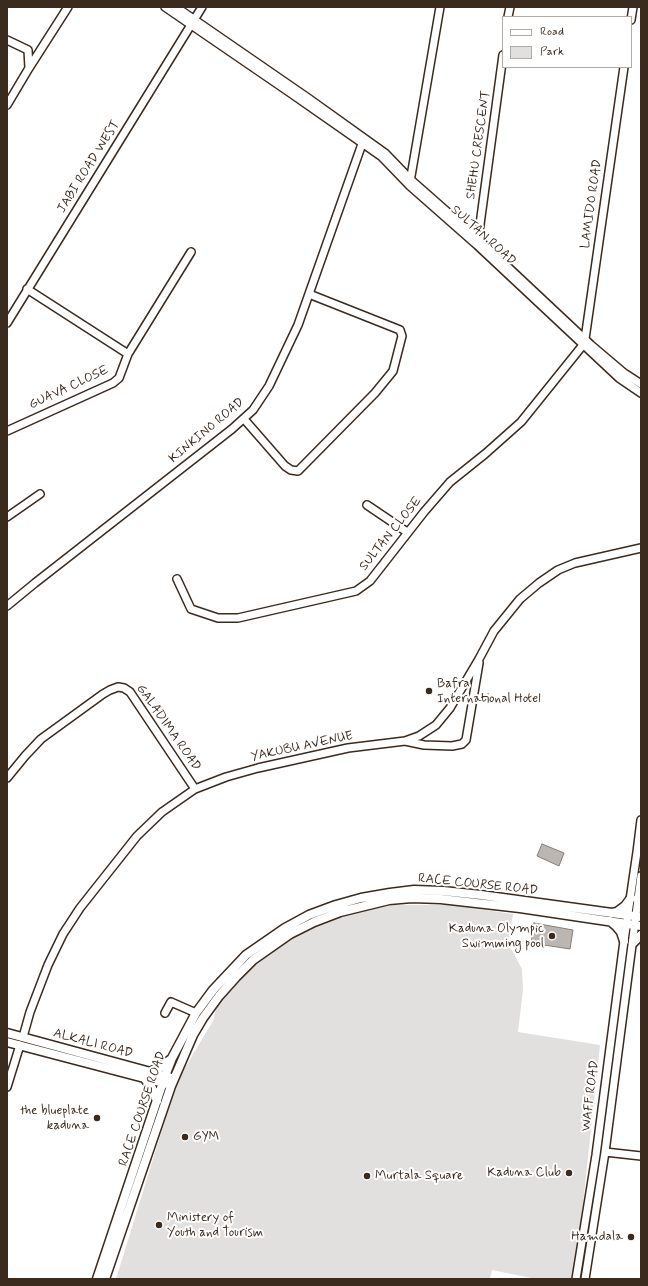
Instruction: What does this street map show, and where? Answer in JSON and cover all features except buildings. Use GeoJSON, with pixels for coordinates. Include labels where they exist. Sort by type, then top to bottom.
{"type":"FeatureCollection","features":[{"type":"Feature","properties":{"kind":"main road","name":"RACE COURSE ROAD"},"geometry":{"type":"LineString","coordinates":[[97,1279],[163,1080],[172,1058],[196,1013],[212,990],[246,955],[264,941],[309,915],[336,905],[361,898],[414,890],[442,891],[634,921]]}},
{"type":"Feature","properties":{"kind":"main road","name":"RACE COURSE ROAD"},"geometry":{"type":"LineString","coordinates":[[106,1279],[172,1082],[193,1035],[219,996],[253,960],[290,934],[314,922],[340,912],[389,900],[412,898],[441,899],[610,917]]}},
{"type":"Feature","properties":{"kind":"main road"},"geometry":{"type":"LineString","coordinates":[[624,941],[610,917],[625,906],[637,901]]}},
{"type":"Feature","properties":{"kind":"main road"},"geometry":{"type":"LineString","coordinates":[[633,943],[641,935]]}},
{"type":"Feature","properties":{"kind":"main road","name":"ALKALI ROAD"},"geometry":{"type":"LineString","coordinates":[[7,1033],[22,1041],[172,1082]]}},
{"type":"Feature","properties":{"kind":"main road","name":"ALKALI ROAD"},"geometry":{"type":"LineString","coordinates":[[7,1042],[22,1041]]}},
{"type":"Feature","properties":{"kind":"main road"},"geometry":{"type":"LineString","coordinates":[[156,1101],[146,1075],[161,1067],[172,1058]]}},
{"type":"Feature","properties":{"kind":"street"},"geometry":{"type":"LineString","coordinates":[[7,105],[68,7]]}},
{"type":"Feature","properties":{"kind":"street"},"geometry":{"type":"LineString","coordinates":[[165,7],[193,22],[306,100]]}},
{"type":"Feature","properties":{"kind":"street"},"geometry":{"type":"LineString","coordinates":[[176,7],[193,22]]}},
{"type":"Feature","properties":{"kind":"street","name":"JABI ROAD WEST"},"geometry":{"type":"LineString","coordinates":[[7,323],[202,7]]}},
{"type":"Feature","properties":{"kind":"street"},"geometry":{"type":"LineString","coordinates":[[410,183],[440,7]]}},
{"type":"Feature","properties":{"kind":"street"},"geometry":{"type":"LineString","coordinates":[[7,40],[28,50],[44,45]]}},
{"type":"Feature","properties":{"kind":"street"},"geometry":{"type":"LineString","coordinates":[[28,50],[29,68]]}},
{"type":"Feature","properties":{"kind":"street","name":"SHEHU CRESCENT"},"geometry":{"type":"LineString","coordinates":[[478,239],[502,62]]}},
{"type":"Feature","properties":{"kind":"street","name":"LAMIDO ROAD"},"geometry":{"type":"LineString","coordinates":[[584,342],[624,68]]}},
{"type":"Feature","properties":{"kind":"street","name":"SULTAN ROAD"},"geometry":{"type":"LineString","coordinates":[[306,100],[385,153],[410,183],[478,239],[619,378],[641,393]]}},
{"type":"Feature","properties":{"kind":"street","name":"SULTAN ROAD"},"geometry":{"type":"LineString","coordinates":[[306,100],[362,144],[382,157],[584,342],[624,373],[641,384]]}},
{"type":"Feature","properties":{"kind":"street","name":"KINKINO ROAD"},"geometry":{"type":"LineString","coordinates":[[7,606],[244,419],[253,410],[269,386],[298,324],[362,144]]}},
{"type":"Feature","properties":{"kind":"street","name":"GUAVA CLOSE"},"geometry":{"type":"LineString","coordinates":[[7,430],[114,384],[119,378],[128,354],[191,252]]}},
{"type":"Feature","properties":{"kind":"street"},"geometry":{"type":"LineString","coordinates":[[27,290],[128,354]]}},
{"type":"Feature","properties":{"kind":"street"},"geometry":{"type":"LineString","coordinates":[[244,419],[285,466],[291,470],[298,470],[375,393],[393,371],[402,336],[400,330],[309,294]]}},
{"type":"Feature","properties":{"kind":"street","name":"SULTAN CLOSE"},"geometry":{"type":"LineString","coordinates":[[176,579],[191,609],[218,618],[238,618],[356,591],[370,581],[407,532],[450,482],[485,454],[521,422],[584,342]]}},
{"type":"Feature","properties":{"kind":"street"},"geometry":{"type":"LineString","coordinates":[[7,518],[40,494]]}},
{"type":"Feature","properties":{"kind":"street"},"geometry":{"type":"LineString","coordinates":[[367,505],[407,532]]}},
{"type":"Feature","properties":{"kind":"street","name":"YAKUBU AVENUE"},"geometry":{"type":"LineString","coordinates":[[7,1087],[30,1012],[48,964],[63,934],[80,908],[138,836],[162,812],[195,789],[226,777],[258,768],[348,748],[405,741],[419,736],[436,724],[450,708],[494,631],[520,599],[558,570],[575,563],[641,548]]}},
{"type":"Feature","properties":{"kind":"street"},"geometry":{"type":"LineString","coordinates":[[405,741],[424,745],[452,746],[462,744],[466,740],[479,659]]}},
{"type":"Feature","properties":{"kind":"street","name":"GALADIMA ROAD"},"geometry":{"type":"LineString","coordinates":[[7,778],[24,756],[42,739],[103,694],[118,687],[124,688],[130,692],[195,789]]}},
{"type":"Feature","properties":{"kind":"street"},"geometry":{"type":"LineString","coordinates":[[637,901],[641,820]]}},
{"type":"Feature","properties":{"kind":"street"},"geometry":{"type":"LineString","coordinates":[[634,921],[641,876]]}},
{"type":"Feature","properties":{"kind":"street","name":"WAFF ROAD"},"geometry":{"type":"LineString","coordinates":[[576,1279],[596,1155],[624,941],[634,921]]}},
{"type":"Feature","properties":{"kind":"street","name":"WAFF ROAD"},"geometry":{"type":"LineString","coordinates":[[585,1279],[605,1152],[633,943],[634,921]]}},
{"type":"Feature","properties":{"kind":"street"},"geometry":{"type":"LineString","coordinates":[[165,1013],[171,1002],[196,1013]]}},
{"type":"Feature","properties":{"kind":"street"},"geometry":{"type":"LineString","coordinates":[[605,1152],[641,1156]]}},
{"type":"Feature","properties":{"kind":"green space","name":"Murtala Square"},"geometry":{"type":"Polygon","coordinates":[[[394,905],[451,905],[513,914],[508,947],[512,950],[522,969],[523,990],[518,1032],[600,1045],[575,1279],[536,1279],[492,1270],[490,1279],[116,1279],[177,1081],[213,1021],[217,1005],[252,968],[293,938],[342,915],[394,905]]]}},
{"type":"Feature","properties":{"kind":"shaded area"},"geometry":{"type":"Polygon","coordinates":[[[542,844],[564,853],[559,866],[537,856],[542,844]]]}},
{"type":"Feature","properties":{"kind":"shaded area","name":"Kaduna Olympic Swimming pool"},"geometry":{"type":"Polygon","coordinates":[[[534,923],[573,930],[570,949],[531,943],[534,923]]]}},
{"type":"Feature","properties":{"kind":"place","name":"Bafra International Hotel"},"geometry":{"type":"Point","coordinates":[429,691]}},
{"type":"Feature","properties":{"kind":"place","name":"Kaduna Olympic Swimming pool"},"geometry":{"type":"Point","coordinates":[552,936]}},
{"type":"Feature","properties":{"kind":"place","name":"the blueplate kaduna"},"geometry":{"type":"Point","coordinates":[97,1118]}},
{"type":"Feature","properties":{"kind":"place","name":"GYM"},"geometry":{"type":"Point","coordinates":[185,1137]}},
{"type":"Feature","properties":{"kind":"place","name":"Kaduna Club"},"geometry":{"type":"Point","coordinates":[569,1173]}},
{"type":"Feature","properties":{"kind":"place","name":"Murtala Square"},"geometry":{"type":"Point","coordinates":[367,1176]}},
{"type":"Feature","properties":{"kind":"place","name":"Ministery of Youth and Tourism"},"geometry":{"type":"Point","coordinates":[159,1225]}},
{"type":"Feature","properties":{"kind":"place","name":"Hamdala"},"geometry":{"type":"Point","coordinates":[631,1237]}}]}
